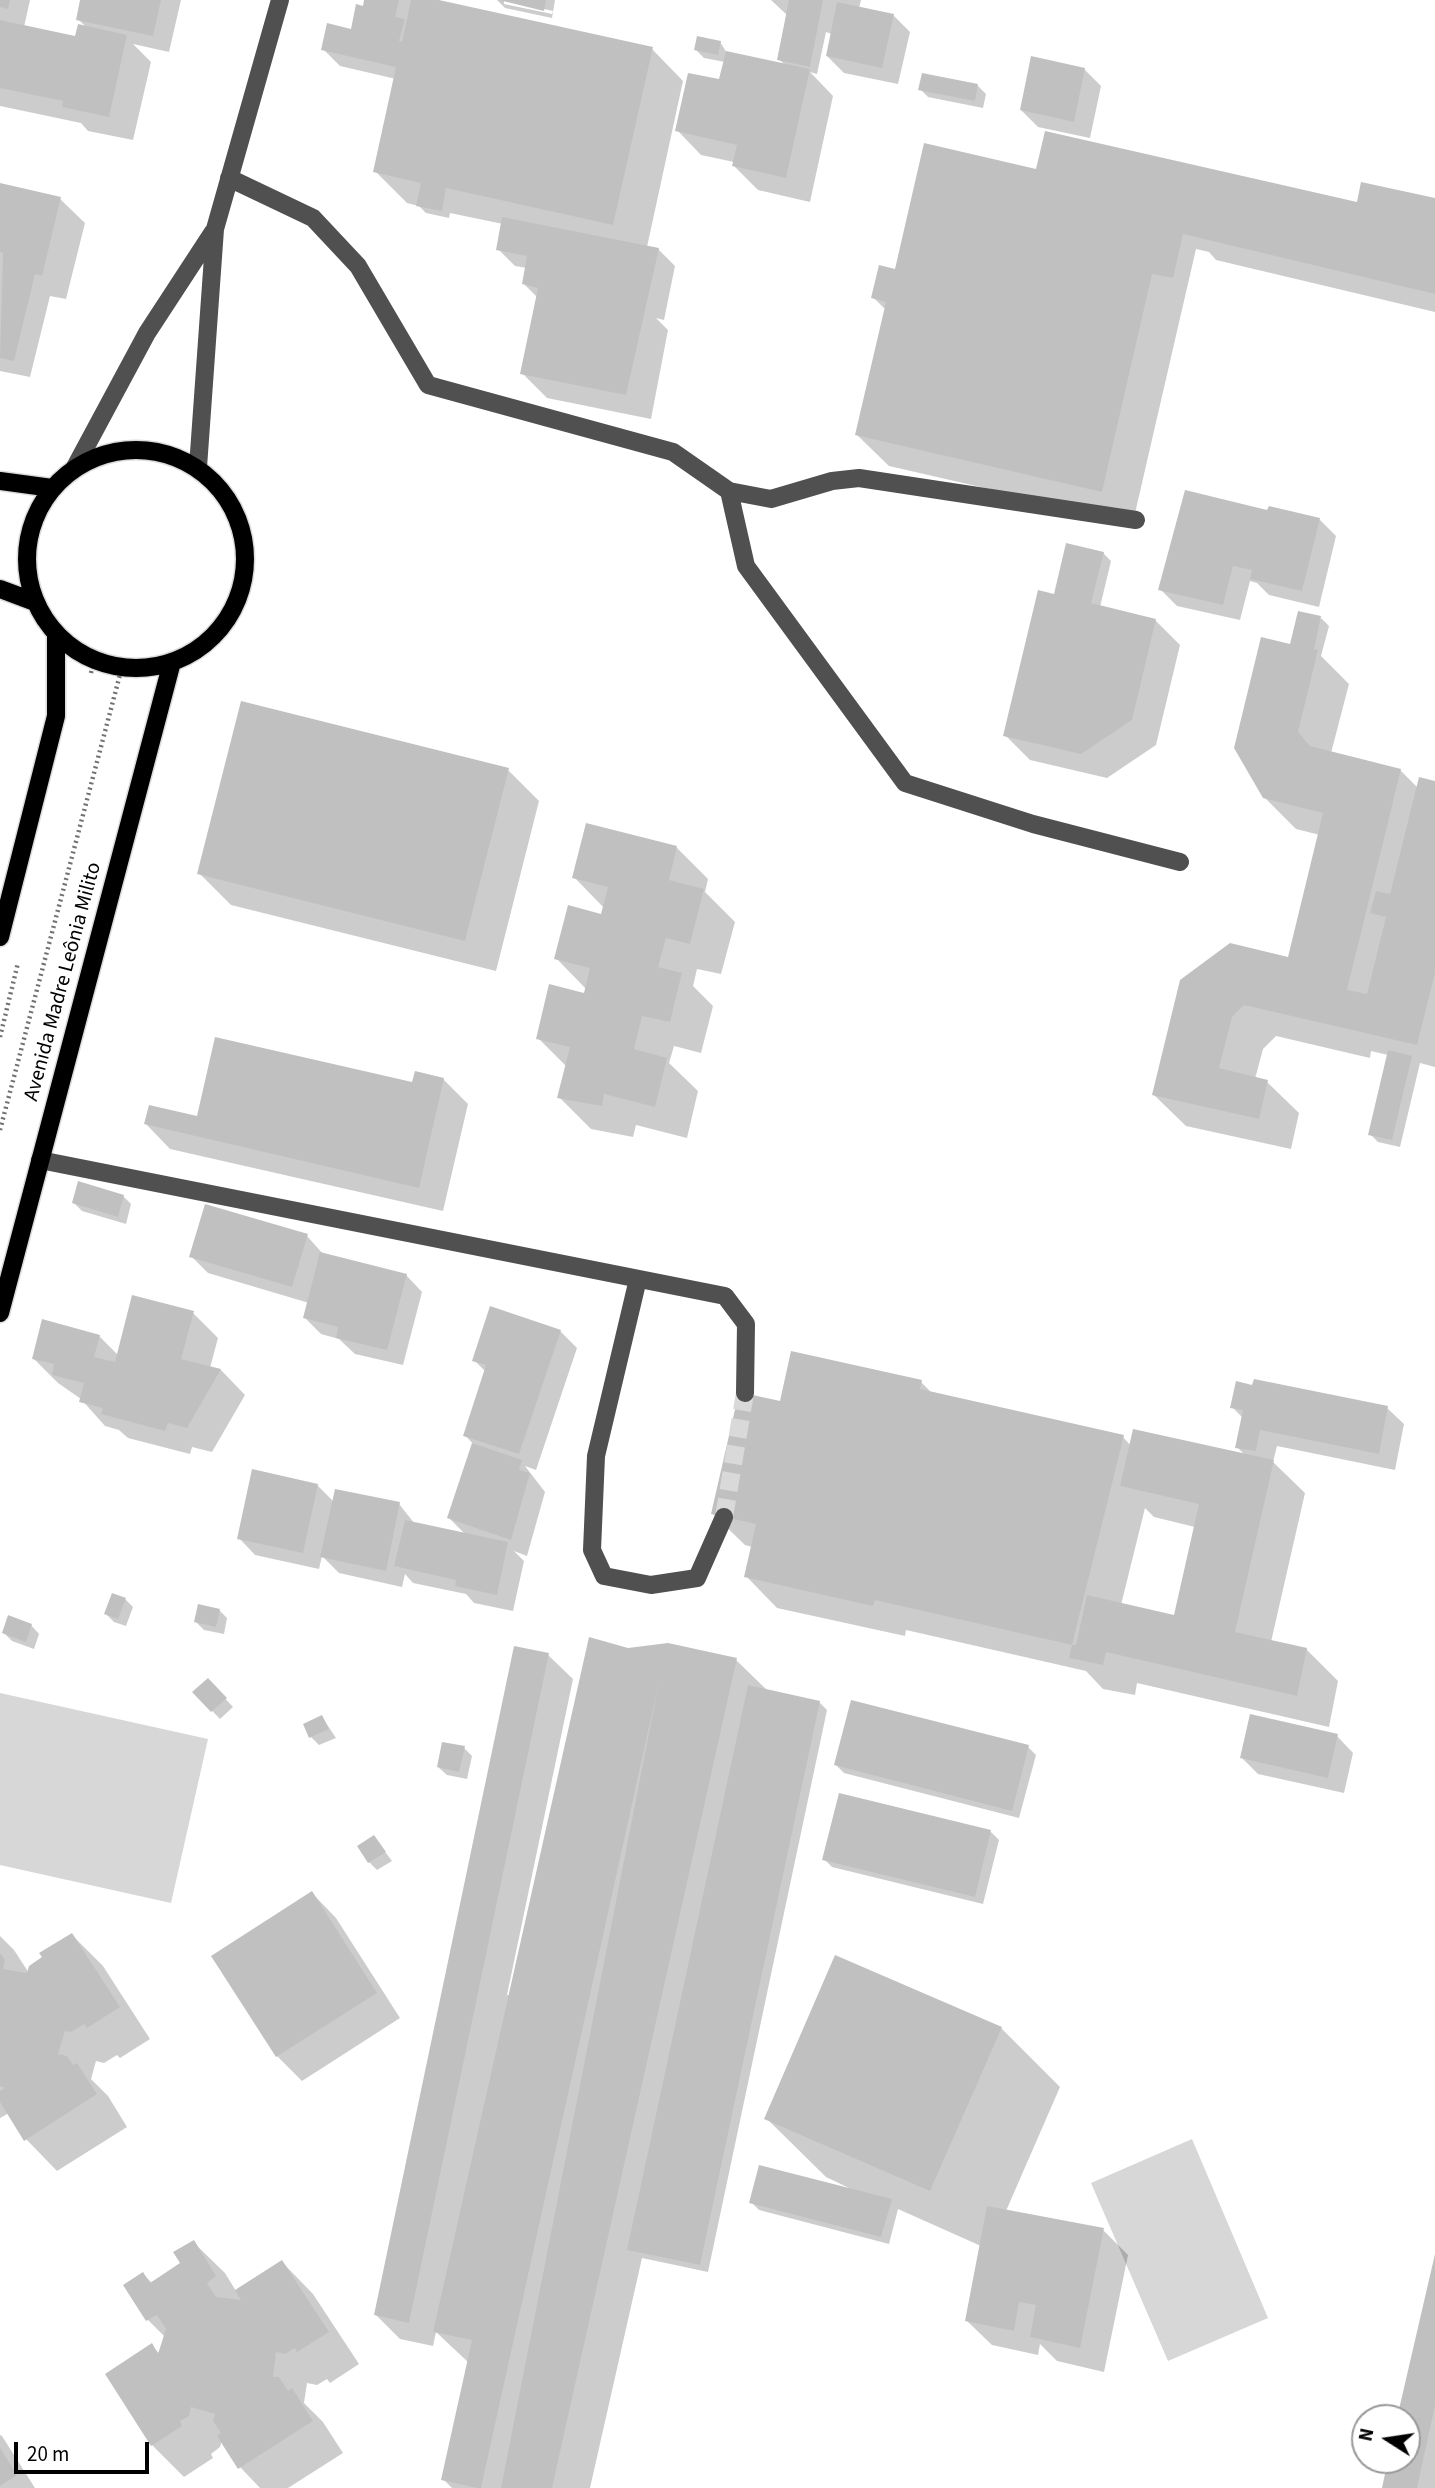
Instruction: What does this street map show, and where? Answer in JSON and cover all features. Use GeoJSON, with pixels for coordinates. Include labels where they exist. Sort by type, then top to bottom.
{"type":"FeatureCollection","features":[{"type":"Feature","properties":{"kind":"main road"},"geometry":{"type":"LineString","coordinates":[[135,449],[166,453],[198,467],[222,491],[239,522],[246,556],[241,590],[226,622],[202,646],[172,663],[141,668],[110,666],[81,654],[56,635],[35,602],[27,573],[27,542],[36,513],[52,488],[75,467],[104,453],[135,449]]}},
{"type":"Feature","properties":{"kind":"main road"},"geometry":{"type":"LineString","coordinates":[[0,481],[52,488]]}},
{"type":"Feature","properties":{"kind":"main road"},"geometry":{"type":"LineString","coordinates":[[0,589],[35,602]]}},
{"type":"Feature","properties":{"kind":"main road"},"geometry":{"type":"LineString","coordinates":[[0,937],[56,716],[56,635]]}},
{"type":"Feature","properties":{"kind":"main road","name":"Avenida Madre Leônia Milito"},"geometry":{"type":"LineString","coordinates":[[0,1313],[172,663]]}},
{"type":"Feature","properties":{"kind":"street"},"geometry":{"type":"LineString","coordinates":[[198,467],[215,229],[280,0]]}},
{"type":"Feature","properties":{"kind":"street"},"geometry":{"type":"LineString","coordinates":[[229,178],[313,218],[358,266],[428,385],[673,452],[729,491],[771,499],[832,481],[859,478],[1136,520]]}},
{"type":"Feature","properties":{"kind":"street"},"geometry":{"type":"LineString","coordinates":[[75,467],[147,333],[215,229]]}},
{"type":"Feature","properties":{"kind":"street"},"geometry":{"type":"LineString","coordinates":[[729,491],[746,566],[905,783],[1033,824],[1180,862]]}},
{"type":"Feature","properties":{"kind":"street"},"geometry":{"type":"LineString","coordinates":[[40,1160],[725,1296],[746,1324],[745,1393]]}},
{"type":"Feature","properties":{"kind":"street"},"geometry":{"type":"LineString","coordinates":[[638,1279],[596,1456],[592,1550],[604,1576],[651,1585],[697,1578],[724,1517]]}},
{"type":"Feature","properties":{"kind":"path"},"geometry":{"type":"LineString","coordinates":[[0,1130],[122,667]]}},
{"type":"Feature","properties":{"kind":"shaded area"},"geometry":{"type":"Polygon","coordinates":[[[0,1693],[208,1739],[171,1903],[0,1865],[0,1693]]]}},
{"type":"Feature","properties":{"kind":"shaded area"},"geometry":{"type":"Polygon","coordinates":[[[1192,2139],[1268,2318],[1168,2361],[1091,2183],[1192,2139]]]}},
{"type":"Feature","properties":{"kind":"building"},"geometry":{"type":"Polygon","coordinates":[[[0,0],[10,0],[8,9],[0,7],[0,0]]]}},
{"type":"Feature","properties":{"kind":"building"},"geometry":{"type":"Polygon","coordinates":[[[80,0],[161,0],[153,36],[76,20],[80,0]]]}},
{"type":"Feature","properties":{"kind":"building"},"geometry":{"type":"Polygon","coordinates":[[[364,0],[399,0],[395,17],[405,19],[399,41],[402,42],[411,0],[439,0],[653,47],[613,225],[446,188],[442,211],[416,206],[421,183],[373,172],[396,67],[321,50],[327,23],[351,29],[356,4],[363,6],[364,0]]]}},
{"type":"Feature","properties":{"kind":"building"},"geometry":{"type":"Polygon","coordinates":[[[499,0],[546,0],[544,11],[499,0]]]}},
{"type":"Feature","properties":{"kind":"building"},"geometry":{"type":"Polygon","coordinates":[[[789,0],[823,0],[810,67],[777,60],[789,0]]]}},
{"type":"Feature","properties":{"kind":"building"},"geometry":{"type":"Polygon","coordinates":[[[837,2],[894,14],[882,68],[826,56],[837,2]]]}},
{"type":"Feature","properties":{"kind":"building"},"geometry":{"type":"Polygon","coordinates":[[[0,20],[75,36],[78,24],[127,35],[109,117],[62,107],[63,101],[0,88],[0,20]]]}},
{"type":"Feature","properties":{"kind":"building"},"geometry":{"type":"Polygon","coordinates":[[[697,36],[721,41],[718,55],[694,50],[697,36]]]}},
{"type":"Feature","properties":{"kind":"building"},"geometry":{"type":"Polygon","coordinates":[[[726,51],[810,69],[786,178],[732,166],[737,145],[675,131],[688,73],[719,79],[726,51]]]}},
{"type":"Feature","properties":{"kind":"building"},"geometry":{"type":"Polygon","coordinates":[[[1031,56],[1085,68],[1074,122],[1020,110],[1031,56]]]}},
{"type":"Feature","properties":{"kind":"building"},"geometry":{"type":"Polygon","coordinates":[[[922,73],[978,84],[975,101],[918,90],[922,73]]]}},
{"type":"Feature","properties":{"kind":"building"},"geometry":{"type":"Polygon","coordinates":[[[1045,131],[1357,202],[1361,182],[1435,198],[1435,294],[1183,234],[1173,278],[1152,274],[1102,492],[855,435],[886,302],[871,298],[879,265],[895,269],[924,143],[1036,169],[1045,131]]]}},
{"type":"Feature","properties":{"kind":"building"},"geometry":{"type":"Polygon","coordinates":[[[0,183],[61,197],[42,276],[35,274],[14,361],[0,358],[3,253],[0,252],[0,183]]]}},
{"type":"Feature","properties":{"kind":"building"},"geometry":{"type":"Polygon","coordinates":[[[502,217],[659,248],[626,395],[520,374],[538,288],[522,284],[527,256],[496,250],[502,217]]]}},
{"type":"Feature","properties":{"kind":"building"},"geometry":{"type":"Polygon","coordinates":[[[1185,490],[1267,510],[1269,506],[1320,518],[1302,591],[1250,579],[1252,570],[1233,566],[1223,605],[1158,590],[1185,490]]]}},
{"type":"Feature","properties":{"kind":"building"},"geometry":{"type":"Polygon","coordinates":[[[1066,543],[1104,552],[1091,603],[1156,619],[1132,720],[1081,754],[1003,736],[1038,590],[1054,594],[1066,543]]]}},
{"type":"Feature","properties":{"kind":"building"},"geometry":{"type":"Polygon","coordinates":[[[1298,611],[1321,616],[1314,649],[1318,650],[1298,732],[1310,746],[1401,769],[1347,990],[1367,994],[1386,917],[1370,913],[1376,891],[1390,894],[1419,777],[1435,781],[1435,973],[1417,1045],[1244,1005],[1232,1017],[1219,1068],[1268,1080],[1259,1119],[1152,1095],[1180,980],[1230,943],[1288,957],[1323,813],[1263,798],[1234,748],[1261,637],[1290,644],[1298,611]]]}},
{"type":"Feature","properties":{"kind":"building"},"geometry":{"type":"Polygon","coordinates":[[[241,701],[509,768],[465,941],[197,874],[241,701]]]}},
{"type":"Feature","properties":{"kind":"building"},"geometry":{"type":"Polygon","coordinates":[[[586,823],[677,846],[669,880],[704,889],[690,944],[666,938],[658,967],[682,973],[670,1022],[642,1016],[634,1049],[667,1058],[655,1107],[604,1094],[602,1106],[557,1098],[570,1047],[536,1039],[549,984],[584,993],[590,968],[554,959],[568,905],[601,914],[608,887],[572,878],[586,823]]]}},
{"type":"Feature","properties":{"kind":"building"},"geometry":{"type":"Polygon","coordinates":[[[215,1037],[412,1082],[415,1071],[444,1078],[419,1188],[144,1124],[149,1105],[197,1116],[215,1037]]]}},
{"type":"Feature","properties":{"kind":"building"},"geometry":{"type":"Polygon","coordinates":[[[1388,1050],[1412,1056],[1392,1140],[1368,1135],[1388,1050]]]}},
{"type":"Feature","properties":{"kind":"building"},"geometry":{"type":"Polygon","coordinates":[[[78,1181],[124,1195],[118,1217],[72,1203],[78,1181]]]}},
{"type":"Feature","properties":{"kind":"building"},"geometry":{"type":"Polygon","coordinates":[[[205,1204],[308,1234],[292,1287],[189,1257],[205,1204]]]}},
{"type":"Feature","properties":{"kind":"building"},"geometry":{"type":"Polygon","coordinates":[[[320,1252],[407,1274],[387,1350],[336,1338],[338,1327],[303,1318],[320,1252]]]}},
{"type":"Feature","properties":{"kind":"building"},"geometry":{"type":"Polygon","coordinates":[[[132,1295],[194,1311],[181,1359],[221,1369],[187,1428],[168,1423],[165,1431],[101,1414],[103,1408],[79,1402],[84,1383],[52,1375],[54,1364],[32,1359],[42,1319],[100,1335],[94,1357],[115,1362],[132,1295]]]}},
{"type":"Feature","properties":{"kind":"building"},"geometry":{"type":"Polygon","coordinates":[[[490,1306],[561,1330],[519,1454],[463,1436],[486,1365],[472,1361],[490,1306]]]}},
{"type":"Feature","properties":{"kind":"building"},"geometry":{"type":"Polygon","coordinates":[[[791,1351],[922,1380],[920,1389],[1124,1435],[1072,1645],[875,1600],[873,1606],[744,1577],[756,1524],[711,1514],[739,1392],[780,1401],[791,1351]]]}},
{"type":"Feature","properties":{"kind":"building"},"geometry":{"type":"Polygon","coordinates":[[[1254,1379],[1388,1406],[1379,1454],[1260,1430],[1256,1451],[1235,1448],[1243,1410],[1230,1408],[1236,1381],[1252,1385],[1254,1379]]]}},
{"type":"Feature","properties":{"kind":"building"},"geometry":{"type":"Polygon","coordinates":[[[1133,1429],[1274,1460],[1235,1632],[1307,1648],[1297,1696],[1106,1652],[1103,1665],[1069,1658],[1072,1645],[1076,1645],[1087,1595],[1174,1615],[1199,1504],[1120,1486],[1133,1429]]]}},
{"type":"Feature","properties":{"kind":"building"},"geometry":{"type":"Polygon","coordinates":[[[472,1443],[522,1460],[519,1470],[530,1473],[511,1540],[447,1518],[472,1443]]]}},
{"type":"Feature","properties":{"kind":"building"},"geometry":{"type":"Polygon","coordinates":[[[252,1469],[318,1484],[303,1553],[237,1539],[252,1469]]]}},
{"type":"Feature","properties":{"kind":"building"},"geometry":{"type":"Polygon","coordinates":[[[335,1489],[400,1502],[386,1571],[320,1557],[335,1489]]]}},
{"type":"Feature","properties":{"kind":"building"},"geometry":{"type":"Polygon","coordinates":[[[405,1520],[508,1542],[497,1595],[455,1586],[456,1580],[394,1566],[405,1520]]]}},
{"type":"Feature","properties":{"kind":"building"},"geometry":{"type":"Polygon","coordinates":[[[112,1593],[126,1598],[118,1619],[104,1614],[112,1593]]]}},
{"type":"Feature","properties":{"kind":"building"},"geometry":{"type":"Polygon","coordinates":[[[198,1604],[220,1609],[216,1627],[194,1622],[198,1604]]]}},
{"type":"Feature","properties":{"kind":"building"},"geometry":{"type":"Polygon","coordinates":[[[8,1615],[32,1624],[26,1642],[2,1633],[8,1615]]]}},
{"type":"Feature","properties":{"kind":"building"},"geometry":{"type":"Polygon","coordinates":[[[589,1637],[628,1648],[668,1643],[737,1658],[552,2488],[501,2488],[659,1682],[481,2488],[477,2488],[441,2480],[472,2340],[433,2332],[589,1637]]]}},
{"type":"Feature","properties":{"kind":"building"},"geometry":{"type":"Polygon","coordinates":[[[514,1646],[549,1653],[409,2323],[374,2315],[514,1646]]]}},
{"type":"Feature","properties":{"kind":"building"},"geometry":{"type":"Polygon","coordinates":[[[208,1678],[227,1698],[211,1712],[192,1692],[208,1678]]]}},
{"type":"Feature","properties":{"kind":"building"},"geometry":{"type":"Polygon","coordinates":[[[748,1685],[820,1701],[700,2265],[627,2250],[748,1685]]]}},
{"type":"Feature","properties":{"kind":"building"},"geometry":{"type":"Polygon","coordinates":[[[851,1700],[1029,1745],[1012,1811],[834,1765],[851,1700]]]}},
{"type":"Feature","properties":{"kind":"building"},"geometry":{"type":"Polygon","coordinates":[[[1250,1714],[1338,1734],[1328,1778],[1240,1758],[1250,1714]]]}},
{"type":"Feature","properties":{"kind":"building"},"geometry":{"type":"Polygon","coordinates":[[[322,1715],[329,1729],[309,1738],[303,1724],[322,1715]]]}},
{"type":"Feature","properties":{"kind":"building"},"geometry":{"type":"Polygon","coordinates":[[[442,1742],[465,1746],[459,1772],[437,1767],[442,1742]]]}},
{"type":"Feature","properties":{"kind":"building"},"geometry":{"type":"Polygon","coordinates":[[[839,1793],[991,1830],[975,1897],[822,1860],[839,1793]]]}},
{"type":"Feature","properties":{"kind":"building"},"geometry":{"type":"Polygon","coordinates":[[[374,1835],[386,1852],[368,1863],[357,1846],[374,1835]]]}},
{"type":"Feature","properties":{"kind":"building"},"geometry":{"type":"Polygon","coordinates":[[[312,1891],[377,1993],[276,2057],[211,1956],[312,1891]]]}},
{"type":"Feature","properties":{"kind":"building"},"geometry":{"type":"Polygon","coordinates":[[[72,1933],[120,2007],[87,2028],[84,2024],[71,2032],[65,2031],[58,2054],[67,2056],[73,2065],[77,2063],[97,2094],[24,2141],[0,2102],[0,2091],[5,2088],[0,2086],[0,1953],[5,1960],[3,1969],[27,1973],[29,1966],[42,1957],[39,1953],[72,1933]]]}},
{"type":"Feature","properties":{"kind":"building"},"geometry":{"type":"Polygon","coordinates":[[[835,1955],[1002,2027],[930,2191],[764,2119],[835,1955]]]}},
{"type":"Feature","properties":{"kind":"building"},"geometry":{"type":"Polygon","coordinates":[[[759,2165],[892,2199],[881,2237],[749,2203],[759,2165]]]}},
{"type":"Feature","properties":{"kind":"building"},"geometry":{"type":"Polygon","coordinates":[[[987,2206],[1104,2228],[1080,2348],[1030,2337],[1036,2305],[1019,2302],[1014,2331],[965,2321],[987,2206]]]}},
{"type":"Feature","properties":{"kind":"building"},"geometry":{"type":"Polygon","coordinates":[[[194,2240],[216,2276],[207,2283],[216,2297],[241,2300],[235,2290],[282,2260],[329,2332],[297,2352],[295,2348],[285,2354],[276,2352],[273,2377],[279,2377],[288,2391],[292,2388],[313,2421],[238,2469],[217,2436],[221,2433],[213,2421],[215,2414],[191,2407],[189,2416],[180,2421],[182,2426],[151,2446],[105,2374],[152,2343],[158,2354],[166,2329],[157,2315],[146,2321],[123,2285],[143,2272],[150,2283],[180,2263],[173,2252],[194,2240]]]}},
{"type":"Feature","properties":{"kind":"building"},"geometry":{"type":"Polygon","coordinates":[[[1435,2254],[1435,2406],[1421,2470],[1421,2404],[1400,2404],[1435,2254]]]}},
{"type":"Feature","properties":{"kind":"building"},"geometry":{"type":"Polygon","coordinates":[[[0,2448],[17,2475],[0,2486],[0,2448]]]}},
{"type":"Feature","properties":{"kind":"building"},"geometry":{"type":"Polygon","coordinates":[[[1385,2474],[1420,2474],[1417,2488],[1382,2488],[1385,2474]]]}},
{"type":"Feature","properties":{"kind":"tunnel"},"geometry":{"type":"LineString","coordinates":[[724,1517],[745,1393]]}}]}
